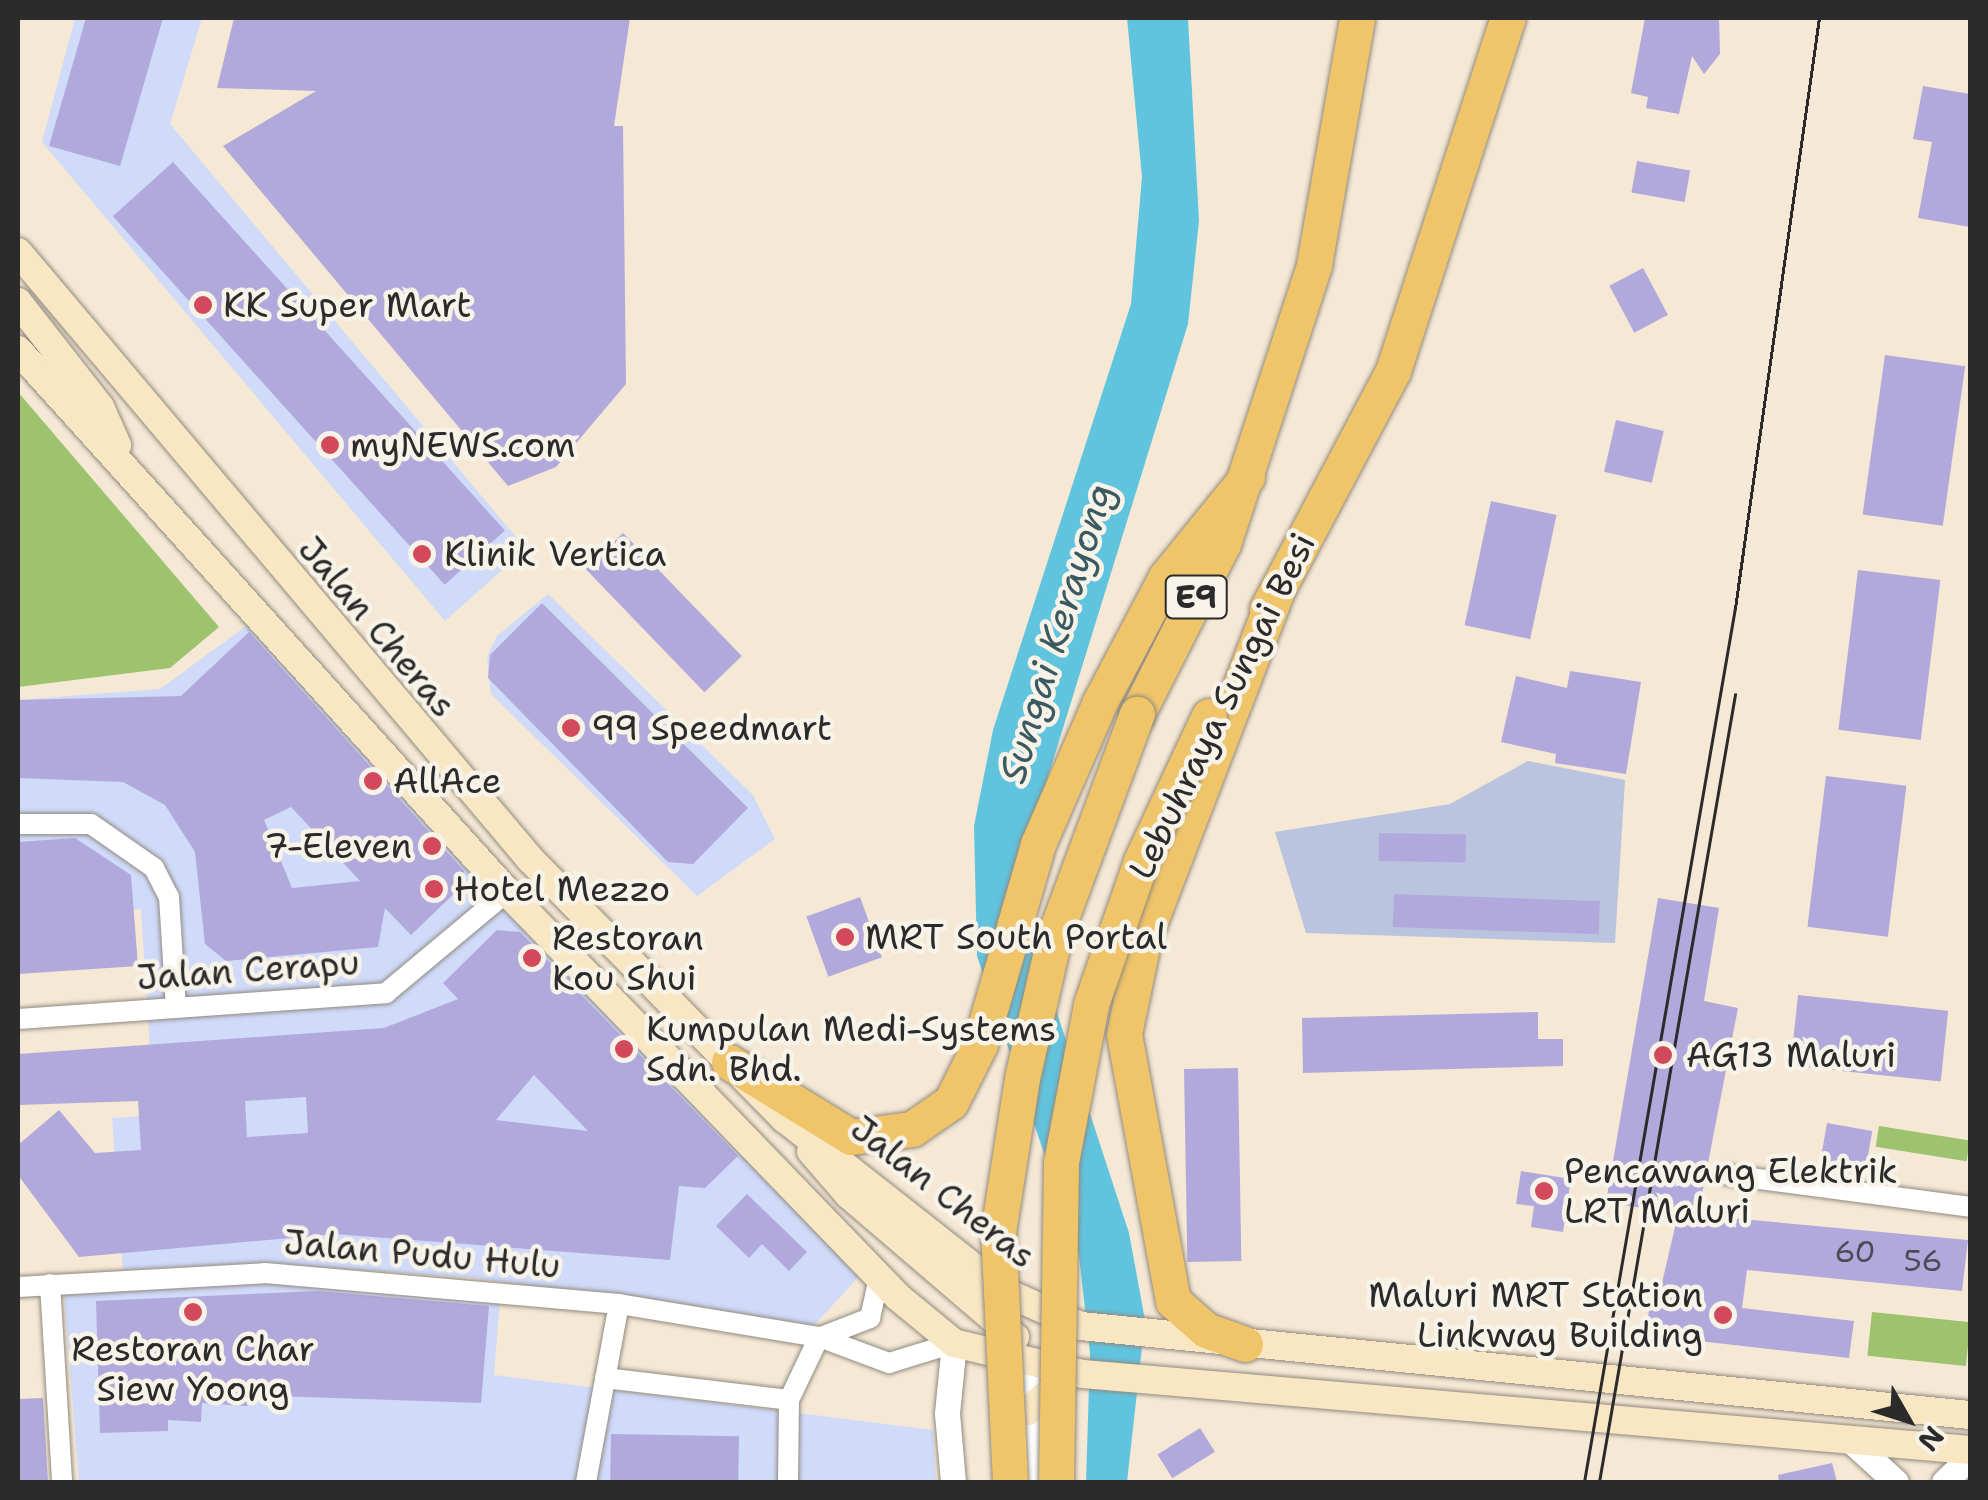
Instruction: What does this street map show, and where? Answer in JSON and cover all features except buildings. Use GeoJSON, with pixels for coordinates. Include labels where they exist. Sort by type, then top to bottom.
{"type":"FeatureCollection","features":[{"type":"Feature","properties":{"kind":"highway","name":"Lebuhraya Sungai Besi"},"geometry":{"type":"LineString","coordinates":[[1010,1482],[998,1232],[1022,1078],[1055,934],[1137,714],[1247,477],[1314,265],[1357,18]]}},
{"type":"Feature","properties":{"kind":"highway","name":"Lebuhraya Sungai Besi"},"geometry":{"type":"LineString","coordinates":[[1056,1482],[1061,1162],[1091,1004],[1141,861],[1209,716],[1394,371],[1508,18]]}},
{"type":"Feature","properties":{"kind":"highway"},"geometry":{"type":"LineString","coordinates":[[729,1062],[852,1137],[934,1119],[965,1084],[1038,844],[1100,702],[1166,577],[1247,477]]}},
{"type":"Feature","properties":{"kind":"highway"},"geometry":{"type":"LineString","coordinates":[[1245,1344],[1206,1330],[1173,1301],[1124,1034],[1144,937],[1277,590]]}},
{"type":"Feature","properties":{"kind":"main road","name":"Jalan Cheras"},"geometry":{"type":"LineString","coordinates":[[18,252],[411,728],[784,1119],[1005,1292],[1081,1326],[1970,1416]]}},
{"type":"Feature","properties":{"kind":"main road"},"geometry":{"type":"LineString","coordinates":[[18,302],[100,407],[125,465]]}},
{"type":"Feature","properties":{"kind":"main road"},"geometry":{"type":"LineString","coordinates":[[18,350],[506,892],[879,1278],[954,1343],[1026,1364],[1078,1373],[1160,1377],[1970,1453]]}},
{"type":"Feature","properties":{"kind":"main road"},"geometry":{"type":"LineString","coordinates":[[784,1119],[848,1194],[978,1311],[1011,1332],[1026,1364]]}},
{"type":"Feature","properties":{"kind":"main road"},"geometry":{"type":"LineString","coordinates":[[954,1343],[978,1311],[1005,1292]]}},
{"type":"Feature","properties":{"kind":"main road"},"geometry":{"type":"LineString","coordinates":[[1028,1411],[1078,1373]]}},
{"type":"Feature","properties":{"kind":"street"},"geometry":{"type":"LineString","coordinates":[[18,824],[92,824],[154,868],[169,896],[176,1007]]}},
{"type":"Feature","properties":{"kind":"street","name":"Jalan Cerapu"},"geometry":{"type":"LineString","coordinates":[[18,1019],[386,993],[506,892]]}},
{"type":"Feature","properties":{"kind":"street"},"geometry":{"type":"LineString","coordinates":[[1728,1175],[1970,1208]]}},
{"type":"Feature","properties":{"kind":"street","name":"Jalan Pudu Hulu"},"geometry":{"type":"LineString","coordinates":[[18,1287],[265,1273],[619,1304],[819,1337],[890,1363],[954,1343]]}},
{"type":"Feature","properties":{"kind":"street","name":"Jalan Pudu Hulu"},"geometry":{"type":"LineString","coordinates":[[819,1337],[870,1318],[879,1278]]}},
{"type":"Feature","properties":{"kind":"street"},"geometry":{"type":"LineString","coordinates":[[50,1284],[62,1482]]}},
{"type":"Feature","properties":{"kind":"street"},"geometry":{"type":"LineString","coordinates":[[586,1482],[619,1304]]}},
{"type":"Feature","properties":{"kind":"street"},"geometry":{"type":"LineString","coordinates":[[788,1482],[788,1400],[819,1337]]}},
{"type":"Feature","properties":{"kind":"street"},"geometry":{"type":"LineString","coordinates":[[953,1482],[947,1413],[954,1343]]}},
{"type":"Feature","properties":{"kind":"street"},"geometry":{"type":"LineString","coordinates":[[1026,1364],[1031,1482]]}},
{"type":"Feature","properties":{"kind":"street"},"geometry":{"type":"LineString","coordinates":[[606,1378],[788,1400]]}},
{"type":"Feature","properties":{"kind":"street"},"geometry":{"type":"LineString","coordinates":[[1850,1440],[1896,1482]]}},
{"type":"Feature","properties":{"kind":"street"},"geometry":{"type":"LineString","coordinates":[[1944,1482],[1970,1453]]}},
{"type":"Feature","properties":{"kind":"shaded area"},"geometry":{"type":"Polygon","coordinates":[[[75,18],[202,18],[170,124],[526,549],[445,621],[42,142],[75,18]]]}},
{"type":"Feature","properties":{"kind":"shaded area"},"geometry":{"type":"Polygon","coordinates":[[[548,594],[753,795],[775,839],[697,896],[491,694],[487,656],[497,636],[548,594]]]}},
{"type":"Feature","properties":{"kind":"shaded area"},"geometry":{"type":"Polygon","coordinates":[[[249,624],[860,1275],[813,1327],[474,1278],[259,1263],[123,1270],[112,1118],[154,1115],[141,909],[18,918],[18,700],[160,689],[249,624]]]}},
{"type":"Feature","properties":{"kind":"shaded area"},"geometry":{"type":"Polygon","coordinates":[[[1528,761],[1625,780],[1615,943],[1306,933],[1275,832],[1450,804],[1528,761]]]}},
{"type":"Feature","properties":{"kind":"shaded area"},"geometry":{"type":"Polygon","coordinates":[[[265,1281],[500,1298],[494,1375],[933,1430],[936,1482],[79,1482],[64,1294],[265,1281]]]}},
{"type":"Feature","properties":{"kind":"green space"},"geometry":{"type":"Polygon","coordinates":[[[18,392],[219,627],[170,668],[18,687],[18,392]]]}},
{"type":"Feature","properties":{"kind":"green space"},"geometry":{"type":"Polygon","coordinates":[[[1879,1126],[1970,1140],[1967,1161],[1876,1147],[1879,1126]]]}},
{"type":"Feature","properties":{"kind":"green space"},"geometry":{"type":"Polygon","coordinates":[[[1872,1312],[1970,1322],[1966,1366],[1867,1356],[1872,1312]]]}},
{"type":"Feature","properties":{"kind":"water","name":"Sungai Kerayong"},"geometry":{"type":"Polygon","coordinates":[[[1127,18],[1188,18],[1199,221],[1188,324],[1038,809],[1025,915],[1129,1233],[1145,1320],[1127,1482],[1086,1482],[1090,1353],[1079,1256],[977,956],[974,826],[993,730],[1131,304],[1142,177],[1127,18]]]}},
{"type":"Feature","properties":{"kind":"tram line"},"geometry":{"type":"LineString","coordinates":[[1584,1482],[1735,608],[1819,18]]}},
{"type":"Feature","properties":{"kind":"tram line"},"geometry":{"type":"LineString","coordinates":[[1599,1482],[1735,695]]}},
{"type":"Feature","properties":{"kind":"place","name":"KK Super Mart"},"geometry":{"type":"Point","coordinates":[203,305]}},
{"type":"Feature","properties":{"kind":"place","name":"myNEWS.com"},"geometry":{"type":"Point","coordinates":[330,445]}},
{"type":"Feature","properties":{"kind":"place","name":"Klinik Vertica"},"geometry":{"type":"Point","coordinates":[422,554]}},
{"type":"Feature","properties":{"kind":"place","name":"99 Speedmart"},"geometry":{"type":"Point","coordinates":[571,728]}},
{"type":"Feature","properties":{"kind":"place","name":"AllAce"},"geometry":{"type":"Point","coordinates":[373,781]}},
{"type":"Feature","properties":{"kind":"place","name":"7-Eleven"},"geometry":{"type":"Point","coordinates":[432,846]}},
{"type":"Feature","properties":{"kind":"place","name":"Hotel Mezzo"},"geometry":{"type":"Point","coordinates":[434,889]}},
{"type":"Feature","properties":{"kind":"place","name":"MRT South Portal"},"geometry":{"type":"Point","coordinates":[845,937]}},
{"type":"Feature","properties":{"kind":"place","name":"Restoran Kou Shui"},"geometry":{"type":"Point","coordinates":[532,958]}},
{"type":"Feature","properties":{"kind":"place","name":"Kumpulan Medi-Systems Sdn. Bhd."},"geometry":{"type":"Point","coordinates":[624,1049]}},
{"type":"Feature","properties":{"kind":"place","name":"AG13 Maluri"},"geometry":{"type":"Point","coordinates":[1663,1055]}},
{"type":"Feature","properties":{"kind":"place","name":"Pencawang Elektrik LRT Maluri"},"geometry":{"type":"Point","coordinates":[1544,1191]}},
{"type":"Feature","properties":{"kind":"place","name":"Restoran Char Siew Yoong"},"geometry":{"type":"Point","coordinates":[193,1312]}},
{"type":"Feature","properties":{"kind":"place","name":"Maluri MRT Station Linkway Building"},"geometry":{"type":"Point","coordinates":[1723,1315]}}]}
